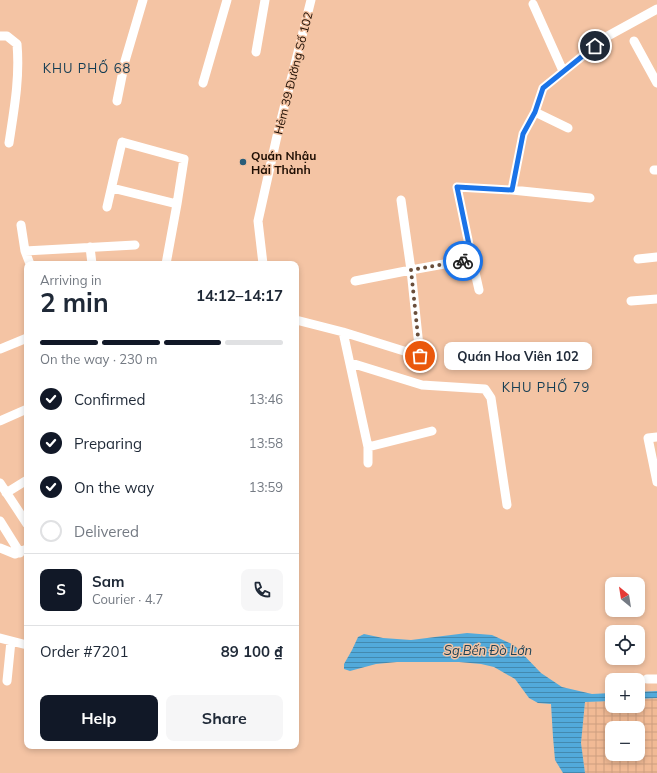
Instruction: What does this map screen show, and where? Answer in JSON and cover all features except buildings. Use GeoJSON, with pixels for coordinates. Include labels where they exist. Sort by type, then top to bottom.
{"type":"FeatureCollection","features":[{"type":"Feature","properties":{"kind":"street"},"geometry":{"type":"LineString","coordinates":[[117,101],[126,60],[143,0]]}},
{"type":"Feature","properties":{"kind":"street"},"geometry":{"type":"LineString","coordinates":[[203,83],[227,0]]}},
{"type":"Feature","properties":{"kind":"street"},"geometry":{"type":"LineString","coordinates":[[256,52],[265,0]]}},
{"type":"Feature","properties":{"kind":"street","name":"Hẻm 39 Đường Số 102"},"geometry":{"type":"LineString","coordinates":[[263,261],[258,221],[277,136],[311,0]]}},
{"type":"Feature","properties":{"kind":"street"},"geometry":{"type":"LineString","coordinates":[[533,4],[563,71]]}},
{"type":"Feature","properties":{"kind":"street"},"geometry":{"type":"LineString","coordinates":[[512,190],[523,134],[535,112],[543,88],[606,37],[657,9]]}},
{"type":"Feature","properties":{"kind":"street"},"geometry":{"type":"LineString","coordinates":[[0,36],[7,36],[18,44],[19,62],[9,143]]}},
{"type":"Feature","properties":{"kind":"street"},"geometry":{"type":"LineString","coordinates":[[634,41],[657,83]]}},
{"type":"Feature","properties":{"kind":"street"},"geometry":{"type":"LineString","coordinates":[[535,112],[568,128]]}},
{"type":"Feature","properties":{"kind":"street"},"geometry":{"type":"LineString","coordinates":[[107,207],[122,142],[184,159],[167,261]]}},
{"type":"Feature","properties":{"kind":"street"},"geometry":{"type":"LineString","coordinates":[[479,290],[457,187],[512,190],[590,198]]}},
{"type":"Feature","properties":{"kind":"street"},"geometry":{"type":"LineString","coordinates":[[112,188],[177,204]]}},
{"type":"Feature","properties":{"kind":"street"},"geometry":{"type":"LineString","coordinates":[[299,321],[343,332],[420,356],[411,270],[401,200]]}},
{"type":"Feature","properties":{"kind":"street"},"geometry":{"type":"LineString","coordinates":[[21,225],[25,251],[29,261]]}},
{"type":"Feature","properties":{"kind":"street"},"geometry":{"type":"LineString","coordinates":[[25,251],[135,245]]}},
{"type":"Feature","properties":{"kind":"street"},"geometry":{"type":"LineString","coordinates":[[90,248],[92,261]]}},
{"type":"Feature","properties":{"kind":"street"},"geometry":{"type":"LineString","coordinates":[[638,258],[657,257]]}},
{"type":"Feature","properties":{"kind":"street"},"geometry":{"type":"LineString","coordinates":[[355,281],[472,259]]}},
{"type":"Feature","properties":{"kind":"street"},"geometry":{"type":"LineString","coordinates":[[631,301],[657,299]]}},
{"type":"Feature","properties":{"kind":"street"},"geometry":{"type":"LineString","coordinates":[[343,332],[351,363],[368,447],[368,463]]}},
{"type":"Feature","properties":{"kind":"street"},"geometry":{"type":"LineString","coordinates":[[0,350],[24,339]]}},
{"type":"Feature","properties":{"kind":"street"},"geometry":{"type":"LineString","coordinates":[[351,363],[422,385],[485,389],[491,398],[507,504]]}},
{"type":"Feature","properties":{"kind":"street"},"geometry":{"type":"LineString","coordinates":[[0,421],[24,410]]}},
{"type":"Feature","properties":{"kind":"street"},"geometry":{"type":"LineString","coordinates":[[368,447],[432,430]]}},
{"type":"Feature","properties":{"kind":"street"},"geometry":{"type":"LineString","coordinates":[[657,437],[648,438],[657,482]]}},
{"type":"Feature","properties":{"kind":"street"},"geometry":{"type":"LineString","coordinates":[[6,493],[24,482]]}},
{"type":"Feature","properties":{"kind":"street"},"geometry":{"type":"LineString","coordinates":[[0,483],[24,520]]}},
{"type":"Feature","properties":{"kind":"street"},"geometry":{"type":"LineString","coordinates":[[0,521],[23,551],[15,554],[0,548]]}},
{"type":"Feature","properties":{"kind":"street"},"geometry":{"type":"LineString","coordinates":[[0,638],[24,644]]}},
{"type":"Feature","properties":{"kind":"street"},"geometry":{"type":"LineString","coordinates":[[7,681],[11,641]]}},
{"type":"Feature","properties":{"kind":"street"},"geometry":{"type":"LineString","coordinates":[[647,679],[657,680]]}},
{"type":"Feature","properties":{"kind":"shaded area"},"geometry":{"type":"Polygon","coordinates":[[[657,698],[657,773],[585,773],[581,743],[585,702],[605,701],[605,713],[645,713],[645,699],[657,698]]]}},
{"type":"Feature","properties":{"kind":"water","name":"Sg.Bến Đò Lớn"},"geometry":{"type":"Polygon","coordinates":[[[467,633],[492,635],[514,645],[541,673],[562,687],[592,694],[605,693],[605,701],[585,702],[581,743],[585,773],[563,773],[555,760],[551,704],[538,703],[529,698],[515,679],[494,667],[459,662],[397,662],[376,664],[350,671],[344,669],[344,664],[358,637],[364,634],[383,638],[411,640],[467,633]]]}},
{"type":"Feature","properties":{"kind":"water"},"geometry":{"type":"Polygon","coordinates":[[[657,691],[657,698],[645,699],[645,692],[657,691]]]}},
{"type":"Feature","properties":{"kind":"way so far"},"geometry":{"type":"LineString","coordinates":[[420,356],[411,270],[463,261]]}},
{"type":"Feature","properties":{"kind":"place","name":"Quán Nhậu Hải Thành"},"geometry":{"type":"Point","coordinates":[243,162]}},
{"type":"Feature","properties":{"kind":"place","name":"Quán Hoa Viên 102"},"geometry":{"type":"Point","coordinates":[420,356]}},
{"type":"Feature","properties":{"kind":"district","name":"KHU PHỐ 68"},"geometry":{"type":"Point","coordinates":[87,68]}},
{"type":"Feature","properties":{"kind":"district","name":"KHU PHỐ 79"},"geometry":{"type":"Point","coordinates":[546,387]}},
{"type":"Feature","properties":{"kind":"route"},"geometry":{"type":"LineString","coordinates":[[463,261],[472,259],[457,187],[512,190],[523,134],[535,112],[543,88],[595,46]]}}]}
